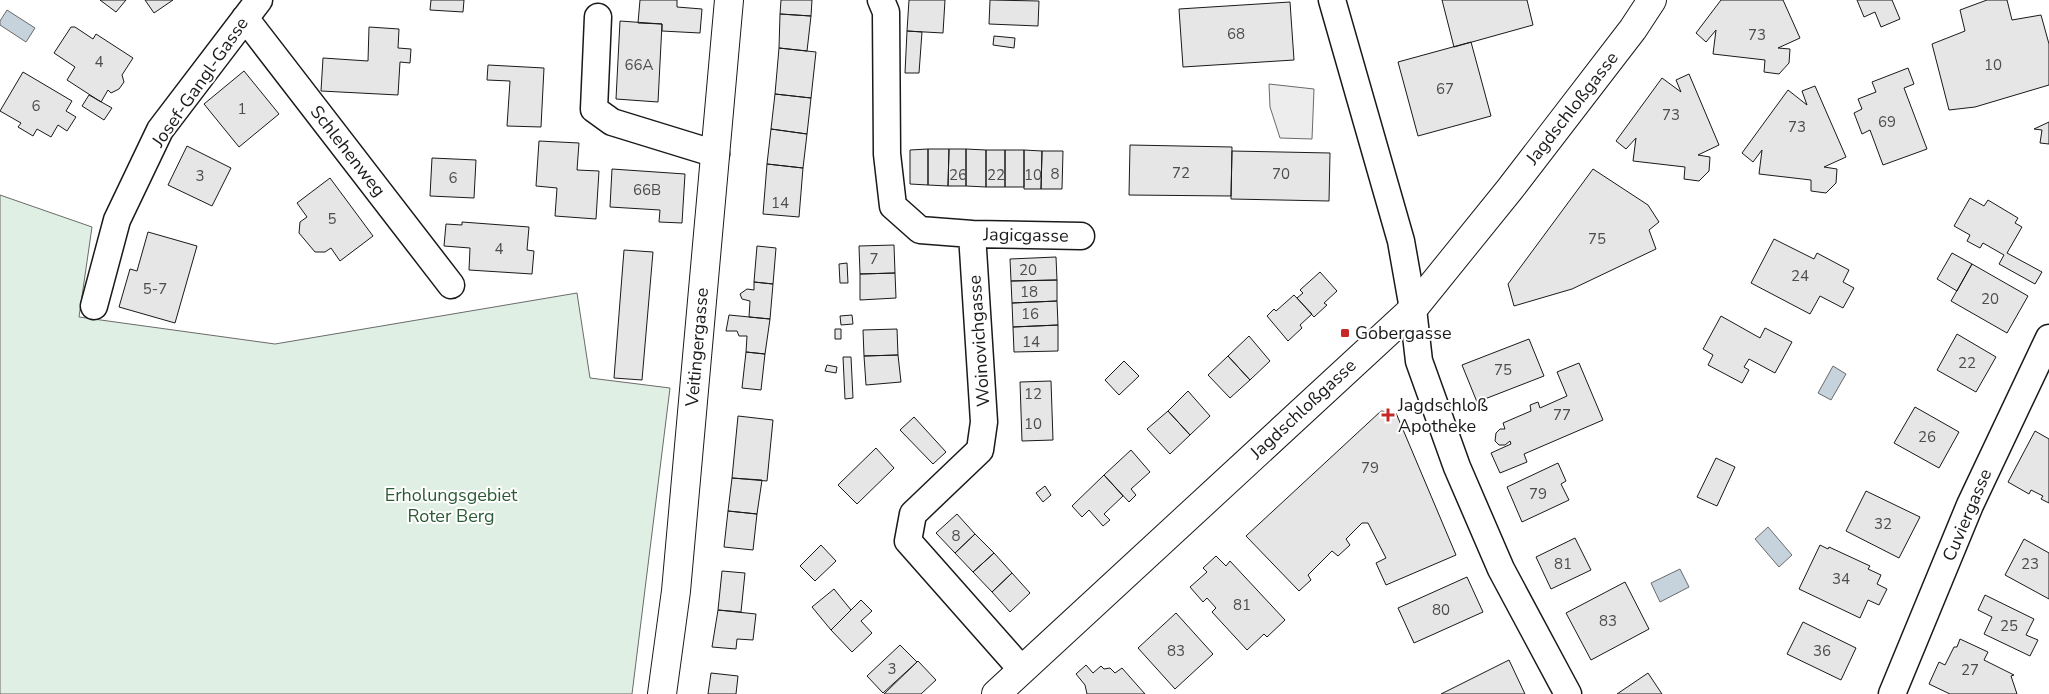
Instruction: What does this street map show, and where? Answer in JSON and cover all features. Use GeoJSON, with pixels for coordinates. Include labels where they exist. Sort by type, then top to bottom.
{"type":"FeatureCollection","features":[{"type":"Feature","properties":{"kind":"street","name":"Veitingergasse"},"geometry":{"type":"LineString","coordinates":[[662,694],[676,591],[729,0]]}},
{"type":"Feature","properties":{"kind":"street"},"geometry":{"type":"LineString","coordinates":[[882,0],[886,12],[887,154],[893,206],[920,230],[972,234]]}},
{"type":"Feature","properties":{"kind":"street"},"geometry":{"type":"LineString","coordinates":[[1332,0],[1401,241],[1413,309],[1419,360],[1457,467],[1502,570],[1568,694]]}},
{"type":"Feature","properties":{"kind":"street","name":"Jagdschloßgasse"},"geometry":{"type":"LineString","coordinates":[[996,694],[1413,309],[1510,189],[1633,29],[1652,0]]}},
{"type":"Feature","properties":{"kind":"street","name":"Schlehenweg"},"geometry":{"type":"LineString","coordinates":[[252,9],[451,285]]}},
{"type":"Feature","properties":{"kind":"street","name":"Josef-Gangl-Gasse"},"geometry":{"type":"LineString","coordinates":[[94,306],[117,220],[160,130],[252,9]]}},
{"type":"Feature","properties":{"kind":"street"},"geometry":{"type":"LineString","coordinates":[[598,17],[594,109],[612,122],[716,154]]}},
{"type":"Feature","properties":{"kind":"street","name":"Jagicgasse"},"geometry":{"type":"LineString","coordinates":[[972,234],[1081,236]]}},
{"type":"Feature","properties":{"kind":"street","name":"Woinovichgasse"},"geometry":{"type":"LineString","coordinates":[[972,234],[984,422],[980,450],[913,514],[908,540],[1022,670]]}},
{"type":"Feature","properties":{"kind":"street","name":"Cuviergasse"},"geometry":{"type":"LineString","coordinates":[[1892,694],[1970,505],[2049,338]]}},
{"type":"Feature","properties":{"kind":"green space","name":"Erholungsgebiet Roter Berg"},"geometry":{"type":"Polygon","coordinates":[[[0,195],[92,227],[79,317],[275,344],[577,293],[590,378],[670,388],[632,694],[0,694],[0,195]]]}},
{"type":"Feature","properties":{"kind":"shaded area"},"geometry":{"type":"Polygon","coordinates":[[[7,10],[35,28],[26,42],[0,25],[0,21],[7,10]]]}},
{"type":"Feature","properties":{"kind":"shaded area"},"geometry":{"type":"Polygon","coordinates":[[[1269,84],[1314,89],[1312,139],[1280,138],[1270,107],[1269,84]]]}},
{"type":"Feature","properties":{"kind":"shaded area"},"geometry":{"type":"Polygon","coordinates":[[[1833,366],[1846,374],[1831,400],[1818,393],[1833,366]]]}},
{"type":"Feature","properties":{"kind":"shaded area"},"geometry":{"type":"Polygon","coordinates":[[[1768,527],[1792,555],[1779,567],[1755,539],[1768,527]]]}},
{"type":"Feature","properties":{"kind":"shaded area"},"geometry":{"type":"Polygon","coordinates":[[[1680,569],[1689,587],[1660,602],[1651,583],[1680,569]]]}},
{"type":"Feature","properties":{"kind":"building"},"geometry":{"type":"Polygon","coordinates":[[[100,0],[126,0],[116,12],[100,0]]]}},
{"type":"Feature","properties":{"kind":"building"},"geometry":{"type":"Polygon","coordinates":[[[145,0],[173,0],[154,13],[145,0]]]}},
{"type":"Feature","properties":{"kind":"building"},"geometry":{"type":"Polygon","coordinates":[[[431,0],[464,0],[463,12],[430,10],[431,0]]]}},
{"type":"Feature","properties":{"kind":"building"},"geometry":{"type":"Polygon","coordinates":[[[640,0],[677,0],[677,7],[702,9],[700,33],[662,31],[662,24],[638,23],[640,0]]]}},
{"type":"Feature","properties":{"kind":"building"},"geometry":{"type":"Polygon","coordinates":[[[781,0],[812,0],[811,16],[780,14],[781,0]]]}},
{"type":"Feature","properties":{"kind":"building"},"geometry":{"type":"Polygon","coordinates":[[[909,0],[945,0],[943,33],[907,31],[909,0]]]}},
{"type":"Feature","properties":{"kind":"building"},"geometry":{"type":"Polygon","coordinates":[[[990,0],[1039,1],[1038,26],[989,24],[990,0]]]}},
{"type":"Feature","properties":{"kind":"building"},"geometry":{"type":"Polygon","coordinates":[[[1442,0],[1527,0],[1533,25],[1454,47],[1442,0]]]}},
{"type":"Feature","properties":{"kind":"building"},"geometry":{"type":"Polygon","coordinates":[[[1721,0],[1783,0],[1800,38],[1778,48],[1790,49],[1789,63],[1779,74],[1764,72],[1765,60],[1713,54],[1716,30],[1706,42],[1696,33],[1721,0]]]}},
{"type":"Feature","properties":{"kind":"building"},"geometry":{"type":"Polygon","coordinates":[[[1857,0],[1892,0],[1900,19],[1881,27],[1875,12],[1864,17],[1857,0]]]}},
{"type":"Feature","properties":{"kind":"building"},"geometry":{"type":"Polygon","coordinates":[[[1987,0],[2007,0],[2012,20],[2041,15],[2049,44],[2049,85],[1975,107],[1949,110],[1932,44],[1965,31],[1960,10],[1987,0]]]}},
{"type":"Feature","properties":{"kind":"building"},"geometry":{"type":"Polygon","coordinates":[[[1290,2],[1294,60],[1183,67],[1179,9],[1290,2]]]}},
{"type":"Feature","properties":{"kind":"building"},"geometry":{"type":"Polygon","coordinates":[[[780,14],[811,16],[807,51],[779,48],[780,14]]]}},
{"type":"Feature","properties":{"kind":"building"},"geometry":{"type":"Polygon","coordinates":[[[620,21],[662,24],[658,102],[616,99],[620,21]]]}},
{"type":"Feature","properties":{"kind":"building"},"geometry":{"type":"Polygon","coordinates":[[[71,27],[75,27],[93,39],[96,34],[133,58],[122,75],[124,82],[119,89],[111,93],[108,90],[101,102],[67,80],[75,67],[54,53],[71,27]]]}},
{"type":"Feature","properties":{"kind":"building"},"geometry":{"type":"Polygon","coordinates":[[[369,27],[399,29],[398,48],[411,49],[410,63],[400,62],[398,95],[321,91],[323,58],[368,61],[369,27]]]}},
{"type":"Feature","properties":{"kind":"building"},"geometry":{"type":"Polygon","coordinates":[[[907,31],[922,32],[919,73],[905,73],[907,31]]]}},
{"type":"Feature","properties":{"kind":"building"},"geometry":{"type":"Polygon","coordinates":[[[994,36],[1015,38],[1014,48],[993,45],[994,36]]]}},
{"type":"Feature","properties":{"kind":"building"},"geometry":{"type":"Polygon","coordinates":[[[1471,42],[1491,116],[1418,136],[1398,62],[1471,42]]]}},
{"type":"Feature","properties":{"kind":"building"},"geometry":{"type":"Polygon","coordinates":[[[779,48],[816,52],[811,98],[775,94],[779,48]]]}},
{"type":"Feature","properties":{"kind":"building"},"geometry":{"type":"Polygon","coordinates":[[[488,65],[544,68],[541,127],[507,126],[510,81],[487,80],[488,65]]]}},
{"type":"Feature","properties":{"kind":"building"},"geometry":{"type":"Polygon","coordinates":[[[1908,68],[1914,84],[1904,88],[1927,149],[1883,165],[1870,130],[1862,134],[1854,113],[1862,109],[1858,99],[1876,92],[1872,82],[1908,68]]]}},
{"type":"Feature","properties":{"kind":"building"},"geometry":{"type":"Polygon","coordinates":[[[244,71],[279,114],[239,147],[204,104],[244,71]]]}},
{"type":"Feature","properties":{"kind":"building"},"geometry":{"type":"Polygon","coordinates":[[[23,72],[72,101],[66,111],[76,117],[67,131],[58,125],[51,137],[37,129],[33,136],[18,127],[21,123],[0,111],[23,72]]]}},
{"type":"Feature","properties":{"kind":"building"},"geometry":{"type":"Polygon","coordinates":[[[1689,74],[1719,145],[1698,155],[1710,157],[1709,171],[1699,181],[1684,179],[1685,167],[1633,161],[1636,138],[1626,149],[1616,141],[1662,78],[1681,92],[1676,80],[1689,74]]]}},
{"type":"Feature","properties":{"kind":"building"},"geometry":{"type":"Polygon","coordinates":[[[1815,86],[1846,157],[1824,167],[1837,169],[1836,183],[1826,193],[1811,191],[1811,180],[1759,174],[1762,150],[1753,162],[1742,153],[1788,90],[1807,105],[1802,91],[1815,86]]]}},
{"type":"Feature","properties":{"kind":"building"},"geometry":{"type":"Polygon","coordinates":[[[775,94],[811,98],[807,134],[771,129],[775,94]]]}},
{"type":"Feature","properties":{"kind":"building"},"geometry":{"type":"Polygon","coordinates":[[[89,95],[112,108],[104,120],[82,106],[89,95]]]}},
{"type":"Feature","properties":{"kind":"building"},"geometry":{"type":"Polygon","coordinates":[[[2049,122],[2049,144],[2040,143],[2042,130],[2034,129],[2049,122]]]}},
{"type":"Feature","properties":{"kind":"building"},"geometry":{"type":"Polygon","coordinates":[[[771,129],[807,134],[803,168],[767,164],[771,129]]]}},
{"type":"Feature","properties":{"kind":"building"},"geometry":{"type":"Polygon","coordinates":[[[539,141],[579,143],[577,170],[599,171],[596,219],[555,216],[557,188],[536,186],[539,141]]]}},
{"type":"Feature","properties":{"kind":"building"},"geometry":{"type":"Polygon","coordinates":[[[1130,145],[1232,147],[1231,196],[1129,195],[1130,145]]]}},
{"type":"Feature","properties":{"kind":"building"},"geometry":{"type":"Polygon","coordinates":[[[187,146],[231,168],[212,206],[168,185],[187,146]]]}},
{"type":"Feature","properties":{"kind":"building"},"geometry":{"type":"Polygon","coordinates":[[[928,149],[928,185],[910,184],[910,150],[928,149]]]}},
{"type":"Feature","properties":{"kind":"building"},"geometry":{"type":"Polygon","coordinates":[[[928,149],[949,149],[948,186],[928,185],[928,149]]]}},
{"type":"Feature","properties":{"kind":"building"},"geometry":{"type":"Polygon","coordinates":[[[949,149],[966,149],[966,186],[948,186],[949,149]]]}},
{"type":"Feature","properties":{"kind":"building"},"geometry":{"type":"Polygon","coordinates":[[[966,149],[986,150],[986,187],[966,186],[966,149]]]}},
{"type":"Feature","properties":{"kind":"building"},"geometry":{"type":"Polygon","coordinates":[[[986,150],[1005,150],[1005,187],[986,187],[986,150]]]}},
{"type":"Feature","properties":{"kind":"building"},"geometry":{"type":"Polygon","coordinates":[[[1005,150],[1024,150],[1024,187],[1005,187],[1005,150]]]}},
{"type":"Feature","properties":{"kind":"building"},"geometry":{"type":"Polygon","coordinates":[[[1024,150],[1042,151],[1041,189],[1024,189],[1024,150]]]}},
{"type":"Feature","properties":{"kind":"building"},"geometry":{"type":"Polygon","coordinates":[[[1042,151],[1063,151],[1062,189],[1041,189],[1042,151]]]}},
{"type":"Feature","properties":{"kind":"building"},"geometry":{"type":"Polygon","coordinates":[[[1232,151],[1330,153],[1329,201],[1231,199],[1232,151]]]}},
{"type":"Feature","properties":{"kind":"building"},"geometry":{"type":"Polygon","coordinates":[[[432,158],[476,160],[474,198],[430,196],[432,158]]]}},
{"type":"Feature","properties":{"kind":"building"},"geometry":{"type":"Polygon","coordinates":[[[767,164],[803,168],[799,217],[763,214],[767,164]]]}},
{"type":"Feature","properties":{"kind":"building"},"geometry":{"type":"Polygon","coordinates":[[[612,169],[685,174],[682,223],[659,222],[660,210],[610,207],[612,169]]]}},
{"type":"Feature","properties":{"kind":"building"},"geometry":{"type":"Polygon","coordinates":[[[1593,169],[1648,205],[1659,222],[1649,230],[1656,249],[1572,289],[1514,306],[1508,284],[1593,169]]]}},
{"type":"Feature","properties":{"kind":"building"},"geometry":{"type":"Polygon","coordinates":[[[330,178],[373,236],[340,261],[331,248],[325,252],[315,252],[299,233],[300,222],[307,217],[297,203],[330,178]]]}},
{"type":"Feature","properties":{"kind":"building"},"geometry":{"type":"Polygon","coordinates":[[[1970,198],[1984,206],[1988,200],[2018,218],[2015,223],[2022,227],[2007,253],[2042,272],[2035,284],[1999,264],[2004,255],[1983,243],[1980,248],[1967,241],[1970,235],[1954,226],[1970,198]]]}},
{"type":"Feature","properties":{"kind":"building"},"geometry":{"type":"Polygon","coordinates":[[[462,222],[529,227],[527,250],[534,251],[532,274],[469,270],[470,248],[444,246],[446,224],[462,225],[462,222]]]}},
{"type":"Feature","properties":{"kind":"building"},"geometry":{"type":"Polygon","coordinates":[[[148,232],[197,246],[175,323],[119,307],[130,269],[137,271],[148,232]]]}},
{"type":"Feature","properties":{"kind":"building"},"geometry":{"type":"Polygon","coordinates":[[[1774,239],[1814,259],[1817,253],[1849,270],[1843,282],[1854,288],[1843,308],[1820,296],[1810,314],[1751,283],[1774,239]]]}},
{"type":"Feature","properties":{"kind":"building"},"geometry":{"type":"Polygon","coordinates":[[[894,245],[895,273],[860,274],[859,246],[894,245]]]}},
{"type":"Feature","properties":{"kind":"building"},"geometry":{"type":"Polygon","coordinates":[[[757,246],[776,248],[773,284],[754,282],[757,246]]]}},
{"type":"Feature","properties":{"kind":"building"},"geometry":{"type":"Polygon","coordinates":[[[624,250],[653,252],[642,380],[614,378],[624,250]]]}},
{"type":"Feature","properties":{"kind":"building"},"geometry":{"type":"Polygon","coordinates":[[[1952,253],[1972,264],[1957,291],[1937,279],[1952,253]]]}},
{"type":"Feature","properties":{"kind":"building"},"geometry":{"type":"Polygon","coordinates":[[[1056,257],[1057,280],[1011,281],[1010,259],[1056,257]]]}},
{"type":"Feature","properties":{"kind":"building"},"geometry":{"type":"Polygon","coordinates":[[[847,263],[848,283],[840,283],[839,264],[847,263]]]}},
{"type":"Feature","properties":{"kind":"building"},"geometry":{"type":"Polygon","coordinates":[[[1972,264],[2028,296],[2007,333],[1951,301],[1972,264]]]}},
{"type":"Feature","properties":{"kind":"building"},"geometry":{"type":"Polygon","coordinates":[[[1320,272],[1337,291],[1324,303],[1327,305],[1314,317],[1297,298],[1303,293],[1300,290],[1320,272]]]}},
{"type":"Feature","properties":{"kind":"building"},"geometry":{"type":"Polygon","coordinates":[[[895,273],[896,298],[860,300],[860,274],[895,273]]]}},
{"type":"Feature","properties":{"kind":"building"},"geometry":{"type":"Polygon","coordinates":[[[1057,280],[1057,301],[1012,303],[1011,281],[1057,280]]]}},
{"type":"Feature","properties":{"kind":"building"},"geometry":{"type":"Polygon","coordinates":[[[754,282],[773,284],[770,319],[749,317],[750,301],[742,299],[740,294],[747,289],[754,290],[754,282]]]}},
{"type":"Feature","properties":{"kind":"building"},"geometry":{"type":"Polygon","coordinates":[[[1294,295],[1312,314],[1300,325],[1302,328],[1288,341],[1267,316],[1274,309],[1276,311],[1294,295]]]}},
{"type":"Feature","properties":{"kind":"building"},"geometry":{"type":"Polygon","coordinates":[[[1057,301],[1058,325],[1013,327],[1012,303],[1057,301]]]}},
{"type":"Feature","properties":{"kind":"building"},"geometry":{"type":"Polygon","coordinates":[[[729,315],[770,319],[765,354],[746,352],[747,336],[739,336],[737,331],[726,331],[729,315]]]}},
{"type":"Feature","properties":{"kind":"building"},"geometry":{"type":"Polygon","coordinates":[[[852,315],[853,324],[841,325],[840,316],[852,315]]]}},
{"type":"Feature","properties":{"kind":"building"},"geometry":{"type":"Polygon","coordinates":[[[1721,316],[1760,338],[1765,328],[1792,342],[1775,373],[1749,359],[1744,367],[1749,370],[1742,383],[1708,365],[1713,355],[1703,349],[1721,316]]]}},
{"type":"Feature","properties":{"kind":"building"},"geometry":{"type":"Polygon","coordinates":[[[1058,325],[1058,351],[1014,352],[1013,327],[1058,325]]]}},
{"type":"Feature","properties":{"kind":"building"},"geometry":{"type":"Polygon","coordinates":[[[835,329],[841,329],[841,339],[835,339],[835,329]]]}},
{"type":"Feature","properties":{"kind":"building"},"geometry":{"type":"Polygon","coordinates":[[[897,329],[898,355],[864,356],[863,330],[897,329]]]}},
{"type":"Feature","properties":{"kind":"building"},"geometry":{"type":"Polygon","coordinates":[[[1957,334],[1996,357],[1976,392],[1937,370],[1957,334]]]}},
{"type":"Feature","properties":{"kind":"building"},"geometry":{"type":"Polygon","coordinates":[[[1249,336],[1270,361],[1250,380],[1228,356],[1249,336]]]}},
{"type":"Feature","properties":{"kind":"building"},"geometry":{"type":"Polygon","coordinates":[[[1529,339],[1544,376],[1477,402],[1462,365],[1529,339]]]}},
{"type":"Feature","properties":{"kind":"building"},"geometry":{"type":"Polygon","coordinates":[[[746,352],[765,354],[761,390],[742,388],[746,352]]]}},
{"type":"Feature","properties":{"kind":"building"},"geometry":{"type":"Polygon","coordinates":[[[898,355],[901,382],[866,385],[864,356],[898,355]]]}},
{"type":"Feature","properties":{"kind":"building"},"geometry":{"type":"Polygon","coordinates":[[[1228,356],[1250,380],[1230,398],[1208,375],[1228,356]]]}},
{"type":"Feature","properties":{"kind":"building"},"geometry":{"type":"Polygon","coordinates":[[[843,357],[851,357],[853,398],[845,399],[843,357]]]}},
{"type":"Feature","properties":{"kind":"building"},"geometry":{"type":"Polygon","coordinates":[[[1124,361],[1139,376],[1119,395],[1105,380],[1124,361]]]}},
{"type":"Feature","properties":{"kind":"building"},"geometry":{"type":"Polygon","coordinates":[[[1579,363],[1603,420],[1524,454],[1527,462],[1500,473],[1491,453],[1511,444],[1510,441],[1505,445],[1499,445],[1495,441],[1496,433],[1500,429],[1505,429],[1503,423],[1531,411],[1530,405],[1538,402],[1540,408],[1567,396],[1557,372],[1579,363]]]}},
{"type":"Feature","properties":{"kind":"building"},"geometry":{"type":"Polygon","coordinates":[[[827,365],[837,367],[836,373],[825,371],[827,365]]]}},
{"type":"Feature","properties":{"kind":"building"},"geometry":{"type":"Polygon","coordinates":[[[1051,381],[1053,440],[1022,441],[1020,382],[1051,381]]]}},
{"type":"Feature","properties":{"kind":"building"},"geometry":{"type":"Polygon","coordinates":[[[1188,391],[1210,416],[1190,435],[1168,411],[1188,391]]]}},
{"type":"Feature","properties":{"kind":"building"},"geometry":{"type":"Polygon","coordinates":[[[1915,407],[1959,432],[1939,468],[1894,443],[1915,407]]]}},
{"type":"Feature","properties":{"kind":"building"},"geometry":{"type":"Polygon","coordinates":[[[1168,411],[1190,435],[1170,454],[1147,429],[1168,411]]]}},
{"type":"Feature","properties":{"kind":"building"},"geometry":{"type":"Polygon","coordinates":[[[1381,411],[1396,413],[1456,555],[1386,585],[1376,563],[1386,558],[1368,523],[1362,523],[1346,539],[1350,545],[1338,556],[1332,551],[1308,575],[1311,580],[1299,591],[1246,536],[1381,411]]]}},
{"type":"Feature","properties":{"kind":"building"},"geometry":{"type":"Polygon","coordinates":[[[738,416],[773,420],[767,481],[732,478],[738,416]]]}},
{"type":"Feature","properties":{"kind":"building"},"geometry":{"type":"Polygon","coordinates":[[[914,417],[946,452],[933,464],[900,430],[914,417]]]}},
{"type":"Feature","properties":{"kind":"building"},"geometry":{"type":"Polygon","coordinates":[[[2035,431],[2049,439],[2049,503],[2041,499],[2043,496],[2031,490],[2029,494],[2008,482],[2035,431]]]}},
{"type":"Feature","properties":{"kind":"building"},"geometry":{"type":"Polygon","coordinates":[[[876,448],[894,468],[857,504],[838,485],[876,448]]]}},
{"type":"Feature","properties":{"kind":"building"},"geometry":{"type":"Polygon","coordinates":[[[1131,450],[1150,472],[1131,489],[1136,495],[1129,502],[1104,475],[1131,450]]]}},
{"type":"Feature","properties":{"kind":"building"},"geometry":{"type":"Polygon","coordinates":[[[1716,458],[1735,467],[1717,506],[1697,497],[1716,458]]]}},
{"type":"Feature","properties":{"kind":"building"},"geometry":{"type":"Polygon","coordinates":[[[1558,463],[1566,481],[1561,484],[1569,500],[1522,522],[1507,487],[1558,463]]]}},
{"type":"Feature","properties":{"kind":"building"},"geometry":{"type":"Polygon","coordinates":[[[1104,475],[1123,496],[1104,514],[1110,520],[1103,526],[1089,510],[1082,517],[1072,506],[1104,475]]]}},
{"type":"Feature","properties":{"kind":"building"},"geometry":{"type":"Polygon","coordinates":[[[732,478],[762,480],[757,514],[728,511],[732,478]]]}},
{"type":"Feature","properties":{"kind":"building"},"geometry":{"type":"Polygon","coordinates":[[[1045,486],[1051,495],[1043,502],[1036,493],[1045,486]]]}},
{"type":"Feature","properties":{"kind":"building"},"geometry":{"type":"Polygon","coordinates":[[[1866,491],[1920,517],[1899,558],[1846,531],[1866,491]]]}},
{"type":"Feature","properties":{"kind":"building"},"geometry":{"type":"Polygon","coordinates":[[[728,511],[757,514],[753,550],[724,547],[728,511]]]}},
{"type":"Feature","properties":{"kind":"building"},"geometry":{"type":"Polygon","coordinates":[[[957,514],[975,534],[955,553],[936,533],[957,514]]]}},
{"type":"Feature","properties":{"kind":"building"},"geometry":{"type":"Polygon","coordinates":[[[975,534],[994,553],[973,572],[955,553],[975,534]]]}},
{"type":"Feature","properties":{"kind":"building"},"geometry":{"type":"Polygon","coordinates":[[[1575,538],[1591,570],[1551,589],[1536,557],[1575,538]]]}},
{"type":"Feature","properties":{"kind":"building"},"geometry":{"type":"Polygon","coordinates":[[[2024,539],[2049,553],[2049,599],[2005,575],[2024,539]]]}},
{"type":"Feature","properties":{"kind":"building"},"geometry":{"type":"Polygon","coordinates":[[[821,545],[836,561],[815,581],[800,566],[821,545]]]}},
{"type":"Feature","properties":{"kind":"building"},"geometry":{"type":"Polygon","coordinates":[[[1820,545],[1828,549],[1829,547],[1870,566],[1868,569],[1881,575],[1877,584],[1887,589],[1879,605],[1868,600],[1860,618],[1799,589],[1820,545]]]}},
{"type":"Feature","properties":{"kind":"building"},"geometry":{"type":"Polygon","coordinates":[[[994,553],[1012,573],[992,592],[973,572],[994,553]]]}},
{"type":"Feature","properties":{"kind":"building"},"geometry":{"type":"Polygon","coordinates":[[[1216,556],[1226,566],[1230,561],[1285,620],[1267,637],[1264,634],[1247,650],[1212,612],[1216,608],[1207,598],[1203,602],[1190,587],[1207,572],[1203,568],[1216,556]]]}},
{"type":"Feature","properties":{"kind":"building"},"geometry":{"type":"Polygon","coordinates":[[[722,571],[745,573],[741,612],[718,610],[722,571]]]}},
{"type":"Feature","properties":{"kind":"building"},"geometry":{"type":"Polygon","coordinates":[[[1012,573],[1030,593],[1010,612],[992,592],[1012,573]]]}},
{"type":"Feature","properties":{"kind":"building"},"geometry":{"type":"Polygon","coordinates":[[[1467,577],[1483,612],[1414,643],[1398,608],[1467,577]]]}},
{"type":"Feature","properties":{"kind":"building"},"geometry":{"type":"Polygon","coordinates":[[[1625,582],[1649,629],[1591,660],[1566,613],[1625,582]]]}},
{"type":"Feature","properties":{"kind":"building"},"geometry":{"type":"Polygon","coordinates":[[[834,589],[851,610],[831,630],[812,607],[834,589]]]}},
{"type":"Feature","properties":{"kind":"building"},"geometry":{"type":"Polygon","coordinates":[[[1985,595],[2034,619],[2026,635],[2038,640],[2030,656],[1984,634],[1992,617],[1978,610],[1985,595]]]}},
{"type":"Feature","properties":{"kind":"building"},"geometry":{"type":"Polygon","coordinates":[[[861,600],[872,611],[861,621],[872,633],[852,652],[831,630],[861,600]]]}},
{"type":"Feature","properties":{"kind":"building"},"geometry":{"type":"Polygon","coordinates":[[[718,610],[756,614],[753,640],[737,639],[736,649],[712,647],[718,610]]]}},
{"type":"Feature","properties":{"kind":"building"},"geometry":{"type":"Polygon","coordinates":[[[1176,613],[1213,654],[1175,689],[1138,648],[1176,613]]]}},
{"type":"Feature","properties":{"kind":"building"},"geometry":{"type":"Polygon","coordinates":[[[1803,622],[1856,648],[1841,680],[1787,654],[1803,622]]]}},
{"type":"Feature","properties":{"kind":"building"},"geometry":{"type":"Polygon","coordinates":[[[1960,639],[1988,652],[1984,660],[2014,675],[2011,676],[2017,694],[1950,694],[1929,684],[1939,662],[1945,665],[1960,639]]]}},
{"type":"Feature","properties":{"kind":"building"},"geometry":{"type":"Polygon","coordinates":[[[900,645],[917,662],[883,693],[867,676],[900,645]]]}},
{"type":"Feature","properties":{"kind":"building"},"geometry":{"type":"Polygon","coordinates":[[[1509,660],[1525,694],[1441,694],[1509,660]]]}},
{"type":"Feature","properties":{"kind":"building"},"geometry":{"type":"Polygon","coordinates":[[[918,661],[936,680],[921,694],[884,694],[918,661]]]}},
{"type":"Feature","properties":{"kind":"building"},"geometry":{"type":"Polygon","coordinates":[[[1086,665],[1093,673],[1101,666],[1104,669],[1110,668],[1115,673],[1122,668],[1145,694],[1087,694],[1085,685],[1076,674],[1086,665]]]}},
{"type":"Feature","properties":{"kind":"building"},"geometry":{"type":"Polygon","coordinates":[[[711,673],[738,676],[736,694],[708,694],[711,673]]]}},
{"type":"Feature","properties":{"kind":"building"},"geometry":{"type":"Polygon","coordinates":[[[1648,673],[1662,694],[1617,694],[1648,673]]]}},
{"type":"Feature","properties":{"kind":"place","name":"Gobergasse"},"geometry":{"type":"Point","coordinates":[1345,333]}},
{"type":"Feature","properties":{"kind":"place","name":"Jagdschloß Apotheke"},"geometry":{"type":"Point","coordinates":[1388,415]}}]}
